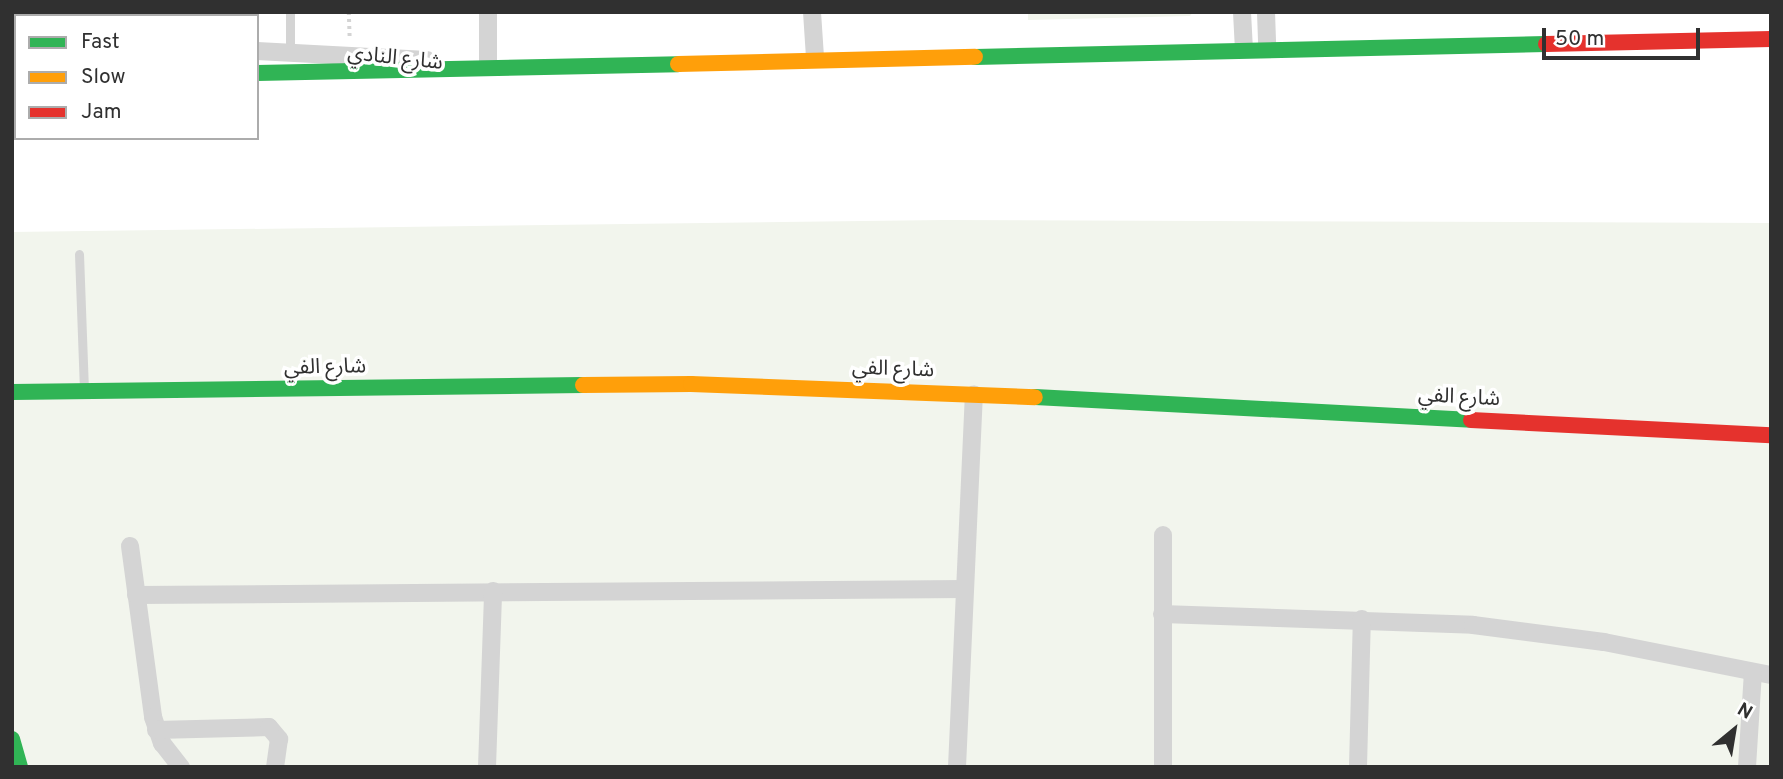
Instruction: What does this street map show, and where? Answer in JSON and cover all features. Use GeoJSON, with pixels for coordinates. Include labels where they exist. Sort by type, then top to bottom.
{"type":"FeatureCollection","features":[{"type":"Feature","properties":{"kind":"street"},"geometry":{"type":"LineString","coordinates":[[488,12],[488,65]]}},
{"type":"Feature","properties":{"kind":"street"},"geometry":{"type":"LineString","coordinates":[[812,12],[815,57]]}},
{"type":"Feature","properties":{"kind":"street"},"geometry":{"type":"LineString","coordinates":[[1242,12],[1244,48]]}},
{"type":"Feature","properties":{"kind":"street"},"geometry":{"type":"LineString","coordinates":[[1266,12],[1267,47]]}},
{"type":"Feature","properties":{"kind":"street"},"geometry":{"type":"LineString","coordinates":[[458,65],[1771,39]]}},
{"type":"Feature","properties":{"kind":"street","name":"شارع النادي"},"geometry":{"type":"LineString","coordinates":[[259,51],[350,53],[458,65]]}},
{"type":"Feature","properties":{"kind":"street","name":"شارع النادي"},"geometry":{"type":"LineString","coordinates":[[259,73],[398,72],[458,65]]}},
{"type":"Feature","properties":{"kind":"street","name":"شارع الفي"},"geometry":{"type":"LineString","coordinates":[[12,392],[691,384],[974,394],[1771,435]]}},
{"type":"Feature","properties":{"kind":"street"},"geometry":{"type":"LineString","coordinates":[[957,767],[974,394]]}},
{"type":"Feature","properties":{"kind":"street"},"geometry":{"type":"LineString","coordinates":[[1163,535],[1163,767]]}},
{"type":"Feature","properties":{"kind":"street"},"geometry":{"type":"LineString","coordinates":[[130,546],[156,730],[181,767]]}},
{"type":"Feature","properties":{"kind":"street"},"geometry":{"type":"LineString","coordinates":[[136,595],[965,589]]}},
{"type":"Feature","properties":{"kind":"street"},"geometry":{"type":"LineString","coordinates":[[486,767],[493,592]]}},
{"type":"Feature","properties":{"kind":"street"},"geometry":{"type":"LineString","coordinates":[[1162,614],[1362,619],[1538,632],[1762,673],[1747,767]]}},
{"type":"Feature","properties":{"kind":"street"},"geometry":{"type":"LineString","coordinates":[[1358,767],[1362,619]]}},
{"type":"Feature","properties":{"kind":"street"},"geometry":{"type":"LineString","coordinates":[[156,730],[269,727],[279,739],[275,767]]}},
{"type":"Feature","properties":{"kind":"street"},"geometry":{"type":"LineString","coordinates":[[12,738],[20,767]]}},
{"type":"Feature","properties":{"kind":"lane"},"geometry":{"type":"LineString","coordinates":[[289,12],[290,52]]}},
{"type":"Feature","properties":{"kind":"lane"},"geometry":{"type":"LineString","coordinates":[[79,254],[84,391]]}},
{"type":"Feature","properties":{"kind":"path"},"geometry":{"type":"LineString","coordinates":[[349,12],[350,53]]}},
{"type":"Feature","properties":{"kind":"shaded area"},"geometry":{"type":"Polygon","coordinates":[[[1028,12],[1193,12],[1190,16],[1028,20],[1028,12]]]}},
{"type":"Feature","properties":{"kind":"shaded area"},"geometry":{"type":"Polygon","coordinates":[[[944,220],[1771,223],[1771,767],[12,767],[12,232],[944,220]]]}},
{"type":"Feature","properties":{"kind":"traffic: fast"},"geometry":{"type":"LineString","coordinates":[[975,57],[1546,44]]}},
{"type":"Feature","properties":{"kind":"traffic: fast"},"geometry":{"type":"LineString","coordinates":[[259,73],[678,64]]}},
{"type":"Feature","properties":{"kind":"traffic: fast"},"geometry":{"type":"LineString","coordinates":[[12,392],[583,385]]}},
{"type":"Feature","properties":{"kind":"traffic: fast"},"geometry":{"type":"LineString","coordinates":[[1035,397],[1471,420]]}},
{"type":"Feature","properties":{"kind":"traffic: fast"},"geometry":{"type":"LineString","coordinates":[[12,739],[20,767]]}},
{"type":"Feature","properties":{"kind":"traffic: slow"},"geometry":{"type":"LineString","coordinates":[[678,64],[975,57]]}},
{"type":"Feature","properties":{"kind":"traffic: slow"},"geometry":{"type":"LineString","coordinates":[[583,385],[691,384],[1035,397]]}},
{"type":"Feature","properties":{"kind":"traffic: jam"},"geometry":{"type":"LineString","coordinates":[[1546,44],[1771,39]]}},
{"type":"Feature","properties":{"kind":"traffic: jam"},"geometry":{"type":"LineString","coordinates":[[1471,420],[1771,435]]}}]}
